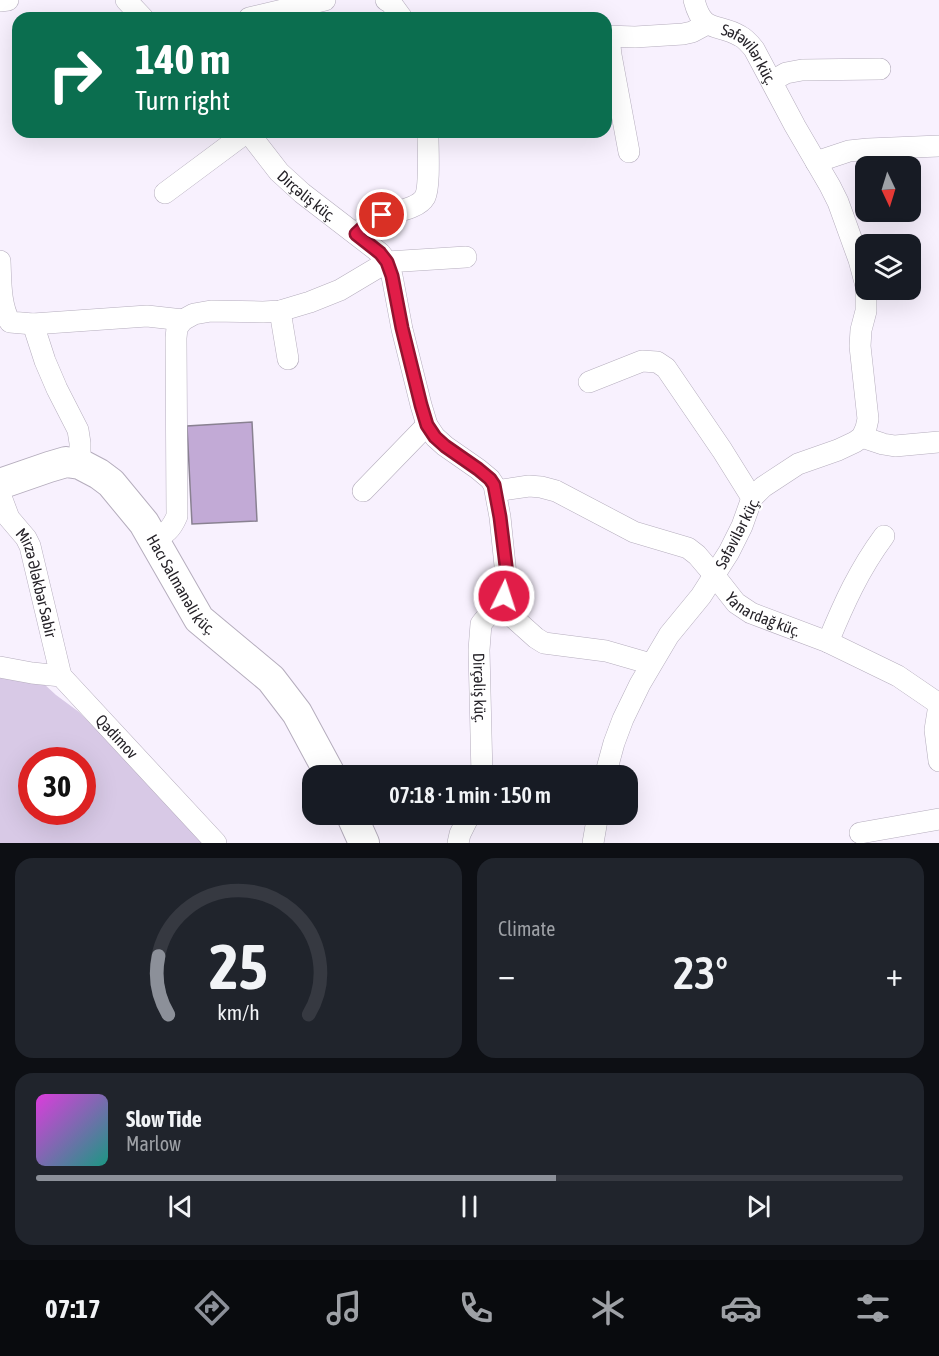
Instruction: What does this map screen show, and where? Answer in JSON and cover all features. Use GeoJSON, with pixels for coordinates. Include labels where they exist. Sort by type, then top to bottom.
{"type":"FeatureCollection","features":[{"type":"Feature","properties":{"kind":"street"},"geometry":{"type":"LineString","coordinates":[[0,1],[8,0]]}},
{"type":"Feature","properties":{"kind":"street"},"geometry":{"type":"LineString","coordinates":[[126,0],[137,12]]}},
{"type":"Feature","properties":{"kind":"street"},"geometry":{"type":"LineString","coordinates":[[274,12],[325,0]]}},
{"type":"Feature","properties":{"kind":"street"},"geometry":{"type":"LineString","coordinates":[[386,0],[398,12]]}},
{"type":"Feature","properties":{"kind":"street","name":"Səfəvilər küç."},"geometry":{"type":"LineString","coordinates":[[694,0],[700,17],[707,24],[739,35],[754,49],[838,202],[855,249]]}},
{"type":"Feature","properties":{"kind":"street"},"geometry":{"type":"LineString","coordinates":[[612,37],[683,34],[707,24]]}},
{"type":"Feature","properties":{"kind":"street"},"geometry":{"type":"LineString","coordinates":[[612,60],[629,153]]}},
{"type":"Feature","properties":{"kind":"street"},"geometry":{"type":"LineString","coordinates":[[772,81],[786,73],[802,70],[880,69]]}},
{"type":"Feature","properties":{"kind":"street"},"geometry":{"type":"LineString","coordinates":[[165,193],[239,138]]}},
{"type":"Feature","properties":{"kind":"street","name":"Dirçəliş küç."},"geometry":{"type":"LineString","coordinates":[[252,138],[279,172],[302,193],[380,253],[387,262]]}},
{"type":"Feature","properties":{"kind":"street"},"geometry":{"type":"LineString","coordinates":[[356,234],[371,220],[414,207],[424,199],[427,188],[428,138]]}},
{"type":"Feature","properties":{"kind":"street"},"geometry":{"type":"LineString","coordinates":[[816,162],[849,151],[939,146]]}},
{"type":"Feature","properties":{"kind":"street"},"geometry":{"type":"LineString","coordinates":[[154,540],[173,526],[177,516],[176,338],[177,328],[183,320],[194,314],[211,311],[280,311],[340,291],[387,262],[466,257]]}},
{"type":"Feature","properties":{"kind":"street"},"geometry":{"type":"LineString","coordinates":[[0,261],[2,304],[10,322],[33,324],[147,316],[183,320]]}},
{"type":"Feature","properties":{"kind":"street"},"geometry":{"type":"LineString","coordinates":[[387,262],[427,425],[445,446],[490,479],[496,491]]}},
{"type":"Feature","properties":{"kind":"street","name":"Səfəvilər küç."},"geometry":{"type":"LineString","coordinates":[[608,765],[623,719],[640,684],[669,635],[701,596],[736,539],[752,498],[763,487],[798,464],[847,447],[862,437],[868,419],[860,346],[866,300]]}},
{"type":"Feature","properties":{"kind":"street"},"geometry":{"type":"LineString","coordinates":[[280,311],[288,359]]}},
{"type":"Feature","properties":{"kind":"street"},"geometry":{"type":"LineString","coordinates":[[0,484],[66,462],[80,464],[78,430],[45,361],[33,324]]}},
{"type":"Feature","properties":{"kind":"street"},"geometry":{"type":"LineString","coordinates":[[589,382],[642,361],[657,362],[666,368],[752,498]]}},
{"type":"Feature","properties":{"kind":"street"},"geometry":{"type":"LineString","coordinates":[[363,491],[427,425]]}},
{"type":"Feature","properties":{"kind":"street"},"geometry":{"type":"LineString","coordinates":[[862,437],[895,446],[939,442]]}},
{"type":"Feature","properties":{"kind":"street","name":"Hacı Salmanəli küç."},"geometry":{"type":"LineString","coordinates":[[80,464],[111,483],[144,523],[199,619],[271,679],[297,713],[325,765]]}},
{"type":"Feature","properties":{"kind":"street","name":"Yanardağ küç."},"geometry":{"type":"LineString","coordinates":[[496,491],[529,486],[556,491],[634,532],[688,548],[697,555],[743,609],[828,642],[898,676],[939,705]]}},
{"type":"Feature","properties":{"kind":"street","name":"Dirçəliş küç."},"geometry":{"type":"LineString","coordinates":[[482,765],[479,635],[481,624],[504,596],[507,585],[496,491]]}},
{"type":"Feature","properties":{"kind":"street","name":"Mirzə Ələkbər Sabir"},"geometry":{"type":"LineString","coordinates":[[0,494],[9,518],[30,546],[61,676]]}},
{"type":"Feature","properties":{"kind":"street"},"geometry":{"type":"LineString","coordinates":[[828,642],[855,581],[884,536]]}},
{"type":"Feature","properties":{"kind":"street"},"geometry":{"type":"LineString","coordinates":[[498,604],[544,643],[606,651],[651,664]]}},
{"type":"Feature","properties":{"kind":"street"},"geometry":{"type":"LineString","coordinates":[[0,667],[61,676]]}},
{"type":"Feature","properties":{"kind":"street","name":"Qədimov"},"geometry":{"type":"LineString","coordinates":[[61,676],[216,843]]}},
{"type":"Feature","properties":{"kind":"street"},"geometry":{"type":"LineString","coordinates":[[939,705],[934,730],[939,761]]}},
{"type":"Feature","properties":{"kind":"street"},"geometry":{"type":"LineString","coordinates":[[860,833],[939,819]]}},
{"type":"Feature","properties":{"kind":"street"},"geometry":{"type":"LineString","coordinates":[[356,825],[364,843]]}},
{"type":"Feature","properties":{"kind":"street"},"geometry":{"type":"LineString","coordinates":[[458,843],[464,825]]}},
{"type":"Feature","properties":{"kind":"street"},"geometry":{"type":"LineString","coordinates":[[593,843],[596,825]]}},
{"type":"Feature","properties":{"kind":"shaded area"},"geometry":{"type":"Polygon","coordinates":[[[0,676],[44,684],[79,712],[209,843],[0,843],[0,676]]]}},
{"type":"Feature","properties":{"kind":"building"},"geometry":{"type":"Polygon","coordinates":[[[252,422],[257,521],[192,524],[187,426],[252,422]]]}},
{"type":"Feature","properties":{"kind":"route"},"geometry":{"type":"LineString","coordinates":[[382,215],[371,220],[356,234],[380,253],[387,262],[427,425],[445,446],[478,469],[494,485],[507,574],[504,596]]}}]}
